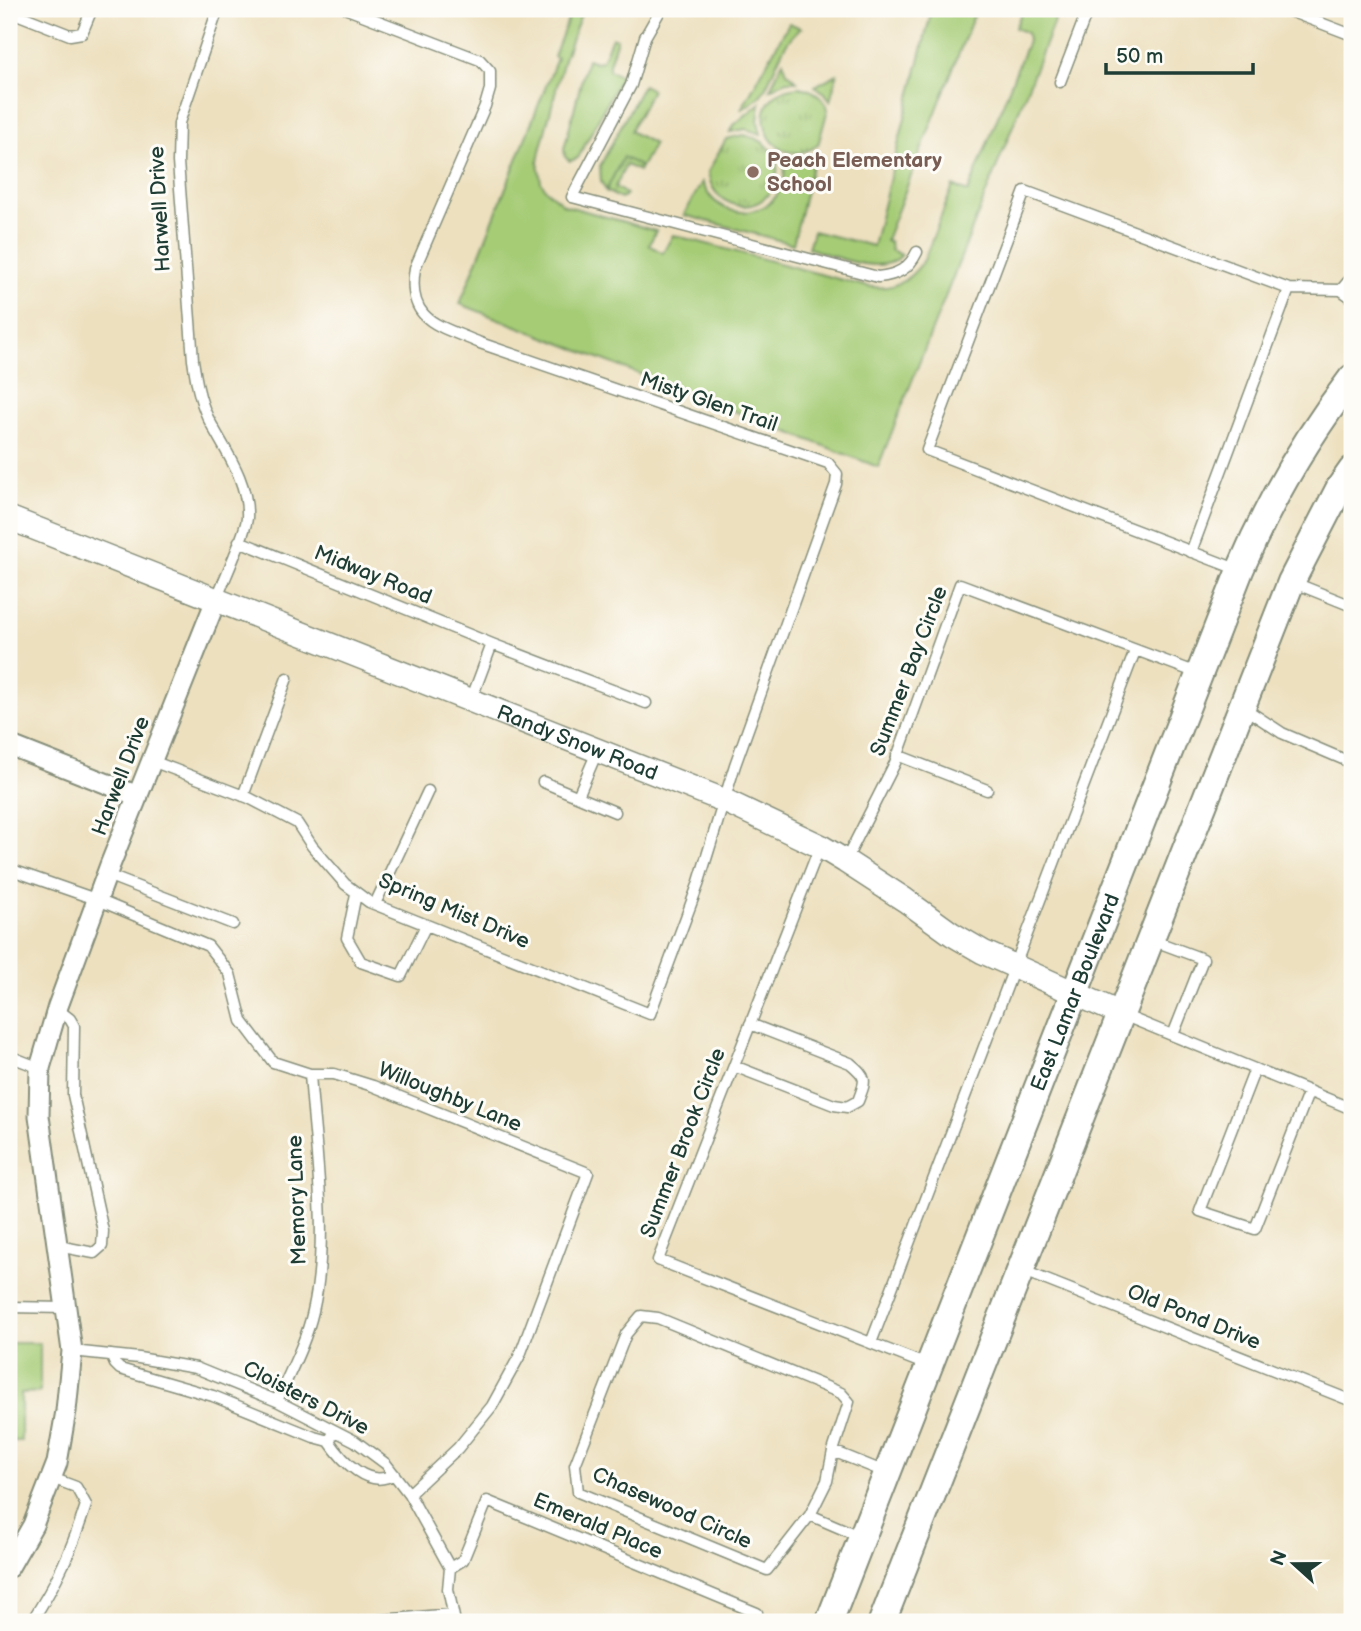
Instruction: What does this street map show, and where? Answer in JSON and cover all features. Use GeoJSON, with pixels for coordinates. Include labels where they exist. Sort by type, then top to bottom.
{"type":"FeatureCollection","features":[{"type":"Feature","properties":{"kind":"main road","name":"East Lamar Boulevard"},"geometry":{"type":"LineString","coordinates":[[830,1622],[1240,570],[1262,518],[1291,467],[1352,378]]}},
{"type":"Feature","properties":{"kind":"main road"},"geometry":{"type":"LineString","coordinates":[[886,1619],[1291,582],[1352,470]]}},
{"type":"Feature","properties":{"kind":"street","name":"Randy Snow Road"},"geometry":{"type":"LineString","coordinates":[[10,523],[216,600],[723,800],[820,846],[905,900],[952,934],[1015,967],[1121,1014]]}},
{"type":"Feature","properties":{"kind":"street","name":"Harwell Drive"},"geometry":{"type":"LineString","coordinates":[[11,1557],[33,1525],[57,1463],[72,1351],[39,1116],[40,1068],[57,1009],[107,875],[216,600]]}},
{"type":"Feature","properties":{"kind":"street"},"geometry":{"type":"LineString","coordinates":[[9,745],[138,796]]}},
{"type":"Feature","properties":{"kind":"lane"},"geometry":{"type":"LineString","coordinates":[[9,11],[70,35],[82,33],[92,9]]}},
{"type":"Feature","properties":{"kind":"lane","name":"Harwell Drive"},"geometry":{"type":"LineString","coordinates":[[216,600],[247,521],[246,497],[198,391],[193,360],[178,162],[179,122],[218,9]]}},
{"type":"Feature","properties":{"kind":"lane","name":"Misty Glen Trail"},"geometry":{"type":"LineString","coordinates":[[347,9],[480,60],[490,71],[490,89],[485,106],[415,268],[414,293],[417,306],[424,315],[432,322],[480,343],[828,463],[837,474],[836,484],[723,800],[698,885],[650,1014]]}},
{"type":"Feature","properties":{"kind":"lane"},"geometry":{"type":"LineString","coordinates":[[661,9],[645,37],[631,85],[572,197],[870,275],[898,273],[906,268],[917,252]]}},
{"type":"Feature","properties":{"kind":"lane"},"geometry":{"type":"LineString","coordinates":[[1060,82],[1088,9]]}},
{"type":"Feature","properties":{"kind":"lane"},"geometry":{"type":"LineString","coordinates":[[1284,9],[1352,35]]}},
{"type":"Feature","properties":{"kind":"lane"},"geometry":{"type":"LineString","coordinates":[[1240,570],[927,450],[1025,191],[1289,289],[1341,290],[1352,298]]}},
{"type":"Feature","properties":{"kind":"lane"},"geometry":{"type":"LineString","coordinates":[[1341,290],[1352,277]]}},
{"type":"Feature","properties":{"kind":"lane"},"geometry":{"type":"LineString","coordinates":[[1191,552],[1289,289]]}},
{"type":"Feature","properties":{"kind":"lane","name":"Midway Road"},"geometry":{"type":"LineString","coordinates":[[239,541],[492,644],[646,703]]}},
{"type":"Feature","properties":{"kind":"lane"},"geometry":{"type":"LineString","coordinates":[[1291,582],[1352,606]]}},
{"type":"Feature","properties":{"kind":"lane","name":"Summer Bay Circle"},"geometry":{"type":"LineString","coordinates":[[845,861],[897,755],[960,584],[1200,675]]}},
{"type":"Feature","properties":{"kind":"lane"},"geometry":{"type":"LineString","coordinates":[[471,701],[492,644]]}},
{"type":"Feature","properties":{"kind":"lane"},"geometry":{"type":"LineString","coordinates":[[871,1343],[1135,651]]}},
{"type":"Feature","properties":{"kind":"lane"},"geometry":{"type":"LineString","coordinates":[[243,796],[287,678]]}},
{"type":"Feature","properties":{"kind":"lane"},"geometry":{"type":"LineString","coordinates":[[1242,707],[1282,733],[1352,763]]}},
{"type":"Feature","properties":{"kind":"lane"},"geometry":{"type":"LineString","coordinates":[[578,796],[597,750]]}},
{"type":"Feature","properties":{"kind":"lane"},"geometry":{"type":"LineString","coordinates":[[897,755],[987,790]]}},
{"type":"Feature","properties":{"kind":"lane","name":"Spring Mist Drive"},"geometry":{"type":"LineString","coordinates":[[152,761],[243,796],[297,823],[312,846],[356,894],[375,904],[650,1014]]}},
{"type":"Feature","properties":{"kind":"lane"},"geometry":{"type":"LineString","coordinates":[[543,782],[615,812]]}},
{"type":"Feature","properties":{"kind":"lane"},"geometry":{"type":"LineString","coordinates":[[375,904],[428,791]]}},
{"type":"Feature","properties":{"kind":"lane","name":"Summer Brook Circle"},"geometry":{"type":"LineString","coordinates":[[820,846],[658,1260],[931,1366]]}},
{"type":"Feature","properties":{"kind":"lane","name":"Willoughby Lane"},"geometry":{"type":"LineString","coordinates":[[9,869],[98,900],[208,946],[230,974],[242,1021],[273,1062],[310,1074],[334,1074],[373,1086],[588,1172],[520,1355],[492,1406],[458,1448],[409,1494]]}},
{"type":"Feature","properties":{"kind":"lane"},"geometry":{"type":"LineString","coordinates":[[107,875],[233,923]]}},
{"type":"Feature","properties":{"kind":"lane"},"geometry":{"type":"LineString","coordinates":[[356,894],[347,938],[361,962],[401,976],[426,925]]}},
{"type":"Feature","properties":{"kind":"lane"},"geometry":{"type":"LineString","coordinates":[[1151,939],[1203,958],[1173,1035]]}},
{"type":"Feature","properties":{"kind":"lane"},"geometry":{"type":"LineString","coordinates":[[57,1009],[70,1019],[74,1026],[73,1095],[103,1231],[102,1246],[94,1253],[58,1246]]}},
{"type":"Feature","properties":{"kind":"lane"},"geometry":{"type":"LineString","coordinates":[[1121,1014],[1352,1109]]}},
{"type":"Feature","properties":{"kind":"lane"},"geometry":{"type":"LineString","coordinates":[[734,1066],[834,1105],[846,1107],[858,1101],[865,1083],[863,1074],[850,1063],[751,1024]]}},
{"type":"Feature","properties":{"kind":"lane"},"geometry":{"type":"LineString","coordinates":[[9,1056],[40,1068]]}},
{"type":"Feature","properties":{"kind":"lane"},"geometry":{"type":"LineString","coordinates":[[1255,1069],[1200,1211],[1255,1229],[1310,1091]]}},
{"type":"Feature","properties":{"kind":"lane","name":"Memory Lane"},"geometry":{"type":"LineString","coordinates":[[277,1401],[313,1312],[322,1251],[310,1074]]}},
{"type":"Feature","properties":{"kind":"lane","name":"Old Pond Drive"},"geometry":{"type":"LineString","coordinates":[[1021,1269],[1352,1401]]}},
{"type":"Feature","properties":{"kind":"lane"},"geometry":{"type":"LineString","coordinates":[[9,1307],[65,1308]]}},
{"type":"Feature","properties":{"kind":"lane","name":"Chasewood Circle"},"geometry":{"type":"LineString","coordinates":[[641,1316],[659,1318],[841,1393],[849,1402],[833,1451],[827,1481],[810,1515],[767,1570],[578,1492],[575,1465],[626,1334],[641,1316]]}},
{"type":"Feature","properties":{"kind":"lane","name":"Cloisters Drive"},"geometry":{"type":"LineString","coordinates":[[72,1351],[196,1368],[277,1401],[355,1441],[386,1464],[409,1494],[450,1568],[448,1590],[454,1618]]}},
{"type":"Feature","properties":{"kind":"lane"},"geometry":{"type":"LineString","coordinates":[[111,1355],[120,1369],[213,1396],[329,1441],[350,1467],[362,1474],[382,1478],[394,1474]]}},
{"type":"Feature","properties":{"kind":"lane"},"geometry":{"type":"LineString","coordinates":[[329,1441],[335,1431]]}},
{"type":"Feature","properties":{"kind":"lane"},"geometry":{"type":"LineString","coordinates":[[833,1451],[889,1474]]}},
{"type":"Feature","properties":{"kind":"lane"},"geometry":{"type":"LineString","coordinates":[[31,1622],[72,1550],[86,1505],[76,1487],[52,1478]]}},
{"type":"Feature","properties":{"kind":"lane","name":"Emerald Place"},"geometry":{"type":"LineString","coordinates":[[450,1568],[463,1560],[487,1501],[757,1613],[754,1622]]}},
{"type":"Feature","properties":{"kind":"lane"},"geometry":{"type":"LineString","coordinates":[[810,1515],[863,1538]]}},
{"type":"Feature","properties":{"kind":"lane"},"geometry":{"type":"LineString","coordinates":[[359,1622],[454,1618]]}},
{"type":"Feature","properties":{"kind":"green space"},"geometry":{"type":"Polygon","coordinates":[[[572,9],[583,9],[564,59],[538,162],[541,182],[547,191],[564,205],[656,231],[649,245],[663,253],[673,235],[861,285],[880,287],[904,280],[924,260],[953,186],[968,192],[1028,41],[1027,33],[1015,28],[1023,9],[1059,9],[878,467],[460,304],[557,58],[554,56],[572,9]]]}},
{"type":"Feature","properties":{"kind":"green space"},"geometry":{"type":"Polygon","coordinates":[[[932,9],[975,12],[886,240],[890,242],[891,250],[902,255],[893,262],[870,265],[808,248],[813,231],[873,246],[932,9]]]}},
{"type":"Feature","properties":{"kind":"green space"},"geometry":{"type":"Polygon","coordinates":[[[789,23],[801,28],[783,50],[761,95],[741,110],[789,23]]]}},
{"type":"Feature","properties":{"kind":"green space"},"geometry":{"type":"Polygon","coordinates":[[[612,37],[617,39],[609,70],[621,76],[578,158],[570,161],[565,157],[564,149],[587,59],[602,61],[612,37]]]}},
{"type":"Feature","properties":{"kind":"green space"},"geometry":{"type":"Polygon","coordinates":[[[783,61],[787,72],[797,81],[787,81],[770,89],[783,61]]]}},
{"type":"Feature","properties":{"kind":"green space"},"geometry":{"type":"Polygon","coordinates":[[[837,74],[830,101],[825,93],[815,86],[837,74]]]}},
{"type":"Feature","properties":{"kind":"green space"},"geometry":{"type":"Polygon","coordinates":[[[643,85],[652,90],[630,131],[654,144],[641,167],[623,158],[606,191],[601,181],[600,166],[643,85]]]}},
{"type":"Feature","properties":{"kind":"green space"},"geometry":{"type":"Polygon","coordinates":[[[799,87],[817,94],[828,109],[818,145],[800,152],[785,151],[774,142],[766,130],[765,116],[769,103],[780,92],[799,87]]]}},
{"type":"Feature","properties":{"kind":"green space"},"geometry":{"type":"Polygon","coordinates":[[[760,103],[758,122],[761,134],[746,129],[730,132],[734,125],[760,103]]]}},
{"type":"Feature","properties":{"kind":"green space"},"geometry":{"type":"Polygon","coordinates":[[[743,135],[762,142],[773,153],[777,166],[776,181],[769,193],[759,202],[745,206],[720,197],[712,186],[708,172],[726,139],[743,135]]]}},
{"type":"Feature","properties":{"kind":"green space"},"geometry":{"type":"Polygon","coordinates":[[[815,154],[793,244],[684,215],[702,182],[712,199],[726,208],[741,212],[757,210],[770,202],[780,190],[784,174],[782,155],[797,159],[815,154]]]}},
{"type":"Feature","properties":{"kind":"green space"},"geometry":{"type":"Polygon","coordinates":[[[623,157],[641,167],[639,171],[626,165],[615,187],[626,194],[621,199],[606,191],[623,157]]]}},
{"type":"Feature","properties":{"kind":"green space"},"geometry":{"type":"Polygon","coordinates":[[[9,1343],[40,1343],[40,1392],[21,1393],[21,1441],[9,1441],[9,1343]]]}},
{"type":"Feature","properties":{"kind":"place","name":"Peach Elementary School"},"geometry":{"type":"Point","coordinates":[753,172]}}]}
